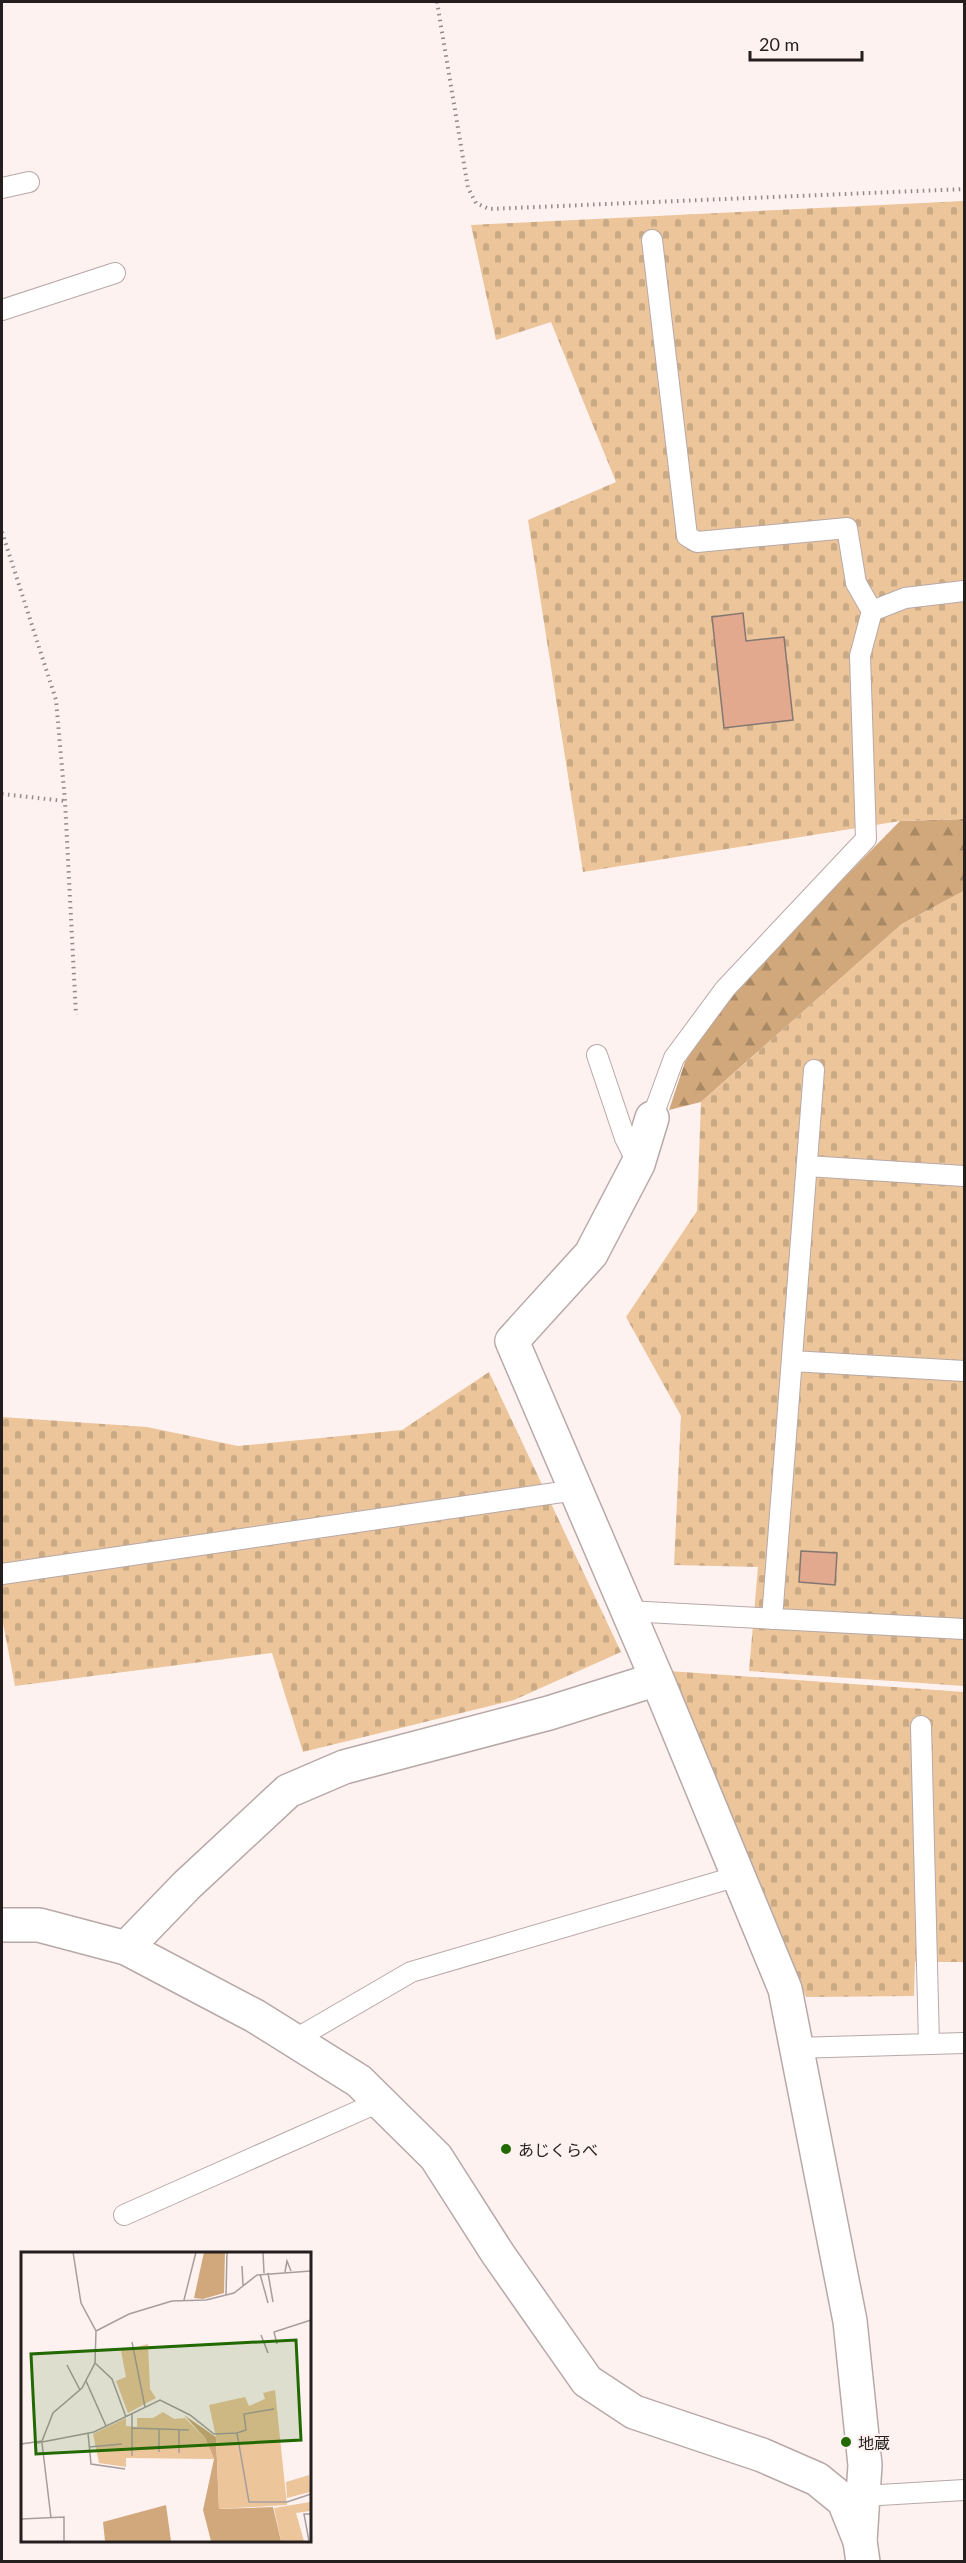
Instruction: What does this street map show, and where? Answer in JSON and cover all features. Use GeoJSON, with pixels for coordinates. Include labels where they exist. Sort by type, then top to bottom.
{"type":"FeatureCollection","features":[{"type":"Feature","properties":{"kind":"street"},"geometry":{"type":"LineString","coordinates":[[652,1118],[638,1164],[591,1254],[512,1341],[657,1679],[785,1989],[850,2321],[865,2465],[862,2552]]}},
{"type":"Feature","properties":{"kind":"street"},"geometry":{"type":"LineString","coordinates":[[126,1947],[187,1885],[288,1791],[344,1767],[549,1713],[657,1679]]}},
{"type":"Feature","properties":{"kind":"street"},"geometry":{"type":"LineString","coordinates":[[2,1924],[39,1925],[126,1947],[255,2016],[358,2081],[436,2157],[498,2254],[587,2381],[634,2412],[762,2455],[817,2479],[844,2501],[862,2552]]}},
{"type":"Feature","properties":{"kind":"lane"},"geometry":{"type":"LineString","coordinates":[[2,188],[30,182]]}},
{"type":"Feature","properties":{"kind":"lane"},"geometry":{"type":"LineString","coordinates":[[652,240],[687,536],[698,542],[847,528],[856,583],[872,610],[861,656],[866,839],[725,989],[674,1058],[652,1118]]}},
{"type":"Feature","properties":{"kind":"lane"},"geometry":{"type":"LineString","coordinates":[[2,310],[115,273]]}},
{"type":"Feature","properties":{"kind":"lane"},"geometry":{"type":"LineString","coordinates":[[872,610],[904,598],[964,591]]}},
{"type":"Feature","properties":{"kind":"lane"},"geometry":{"type":"LineString","coordinates":[[597,1055],[625,1138],[638,1164]]}},
{"type":"Feature","properties":{"kind":"lane"},"geometry":{"type":"LineString","coordinates":[[772,1619],[814,1070]]}},
{"type":"Feature","properties":{"kind":"lane"},"geometry":{"type":"LineString","coordinates":[[807,1166],[964,1176]]}},
{"type":"Feature","properties":{"kind":"lane"},"geometry":{"type":"LineString","coordinates":[[792,1361],[964,1371]]}},
{"type":"Feature","properties":{"kind":"lane"},"geometry":{"type":"LineString","coordinates":[[2,1574],[576,1490]]}},
{"type":"Feature","properties":{"kind":"lane"},"geometry":{"type":"LineString","coordinates":[[627,1611],[964,1629]]}},
{"type":"Feature","properties":{"kind":"lane"},"geometry":{"type":"LineString","coordinates":[[921,1726],[929,2044]]}},
{"type":"Feature","properties":{"kind":"lane"},"geometry":{"type":"LineString","coordinates":[[294,2040],[411,1972],[738,1876]]}},
{"type":"Feature","properties":{"kind":"lane"},"geometry":{"type":"LineString","coordinates":[[795,2048],[964,2043]]}},
{"type":"Feature","properties":{"kind":"lane"},"geometry":{"type":"LineString","coordinates":[[124,2215],[379,2102]]}},
{"type":"Feature","properties":{"kind":"lane"},"geometry":{"type":"LineString","coordinates":[[863,2496],[964,2490]]}},
{"type":"Feature","properties":{"kind":"path"},"geometry":{"type":"LineString","coordinates":[[437,2],[468,188],[476,203],[489,209],[964,189]]}},
{"type":"Feature","properties":{"kind":"path"},"geometry":{"type":"LineString","coordinates":[[2,532],[56,700],[65,801],[76,1015]]}},
{"type":"Feature","properties":{"kind":"path"},"geometry":{"type":"LineString","coordinates":[[2,794],[65,801]]}},
{"type":"Feature","properties":{"kind":"green space"},"geometry":{"type":"Polygon","coordinates":[[[964,201],[964,819],[900,821],[583,872],[528,520],[616,482],[551,322],[496,340],[471,225],[964,201]]]}},
{"type":"Feature","properties":{"kind":"green space"},"geometry":{"type":"Polygon","coordinates":[[[964,819],[964,891],[902,924],[701,1102],[669,1110],[685,1062],[724,1000],[900,821],[964,819]]]}},
{"type":"Feature","properties":{"kind":"green space"},"geometry":{"type":"Polygon","coordinates":[[[964,891],[964,1686],[749,1671],[758,1567],[674,1565],[681,1416],[626,1317],[697,1211],[701,1102],[902,924],[964,891]]]}},
{"type":"Feature","properties":{"kind":"green space"},"geometry":{"type":"Polygon","coordinates":[[[489,1372],[621,1652],[514,1700],[303,1752],[272,1653],[15,1686],[2,1618],[2,1417],[147,1427],[238,1446],[402,1430],[489,1372]]]}},
{"type":"Feature","properties":{"kind":"green space"},"geometry":{"type":"Polygon","coordinates":[[[669,1671],[964,1692],[964,1962],[915,1962],[914,1996],[806,1997],[669,1671]]]}},
{"type":"Feature","properties":{"kind":"building"},"geometry":{"type":"Polygon","coordinates":[[[743,613],[746,641],[784,637],[793,720],[724,728],[712,617],[743,613]]]}},
{"type":"Feature","properties":{"kind":"building"},"geometry":{"type":"Polygon","coordinates":[[[801,1551],[837,1553],[835,1585],[799,1582],[801,1551]]]}},
{"type":"Feature","properties":{"kind":"place","name":"あじくらべ"},"geometry":{"type":"Point","coordinates":[506,2149]}},
{"type":"Feature","properties":{"kind":"place","name":"地蔵"},"geometry":{"type":"Point","coordinates":[846,2442]}}]}
